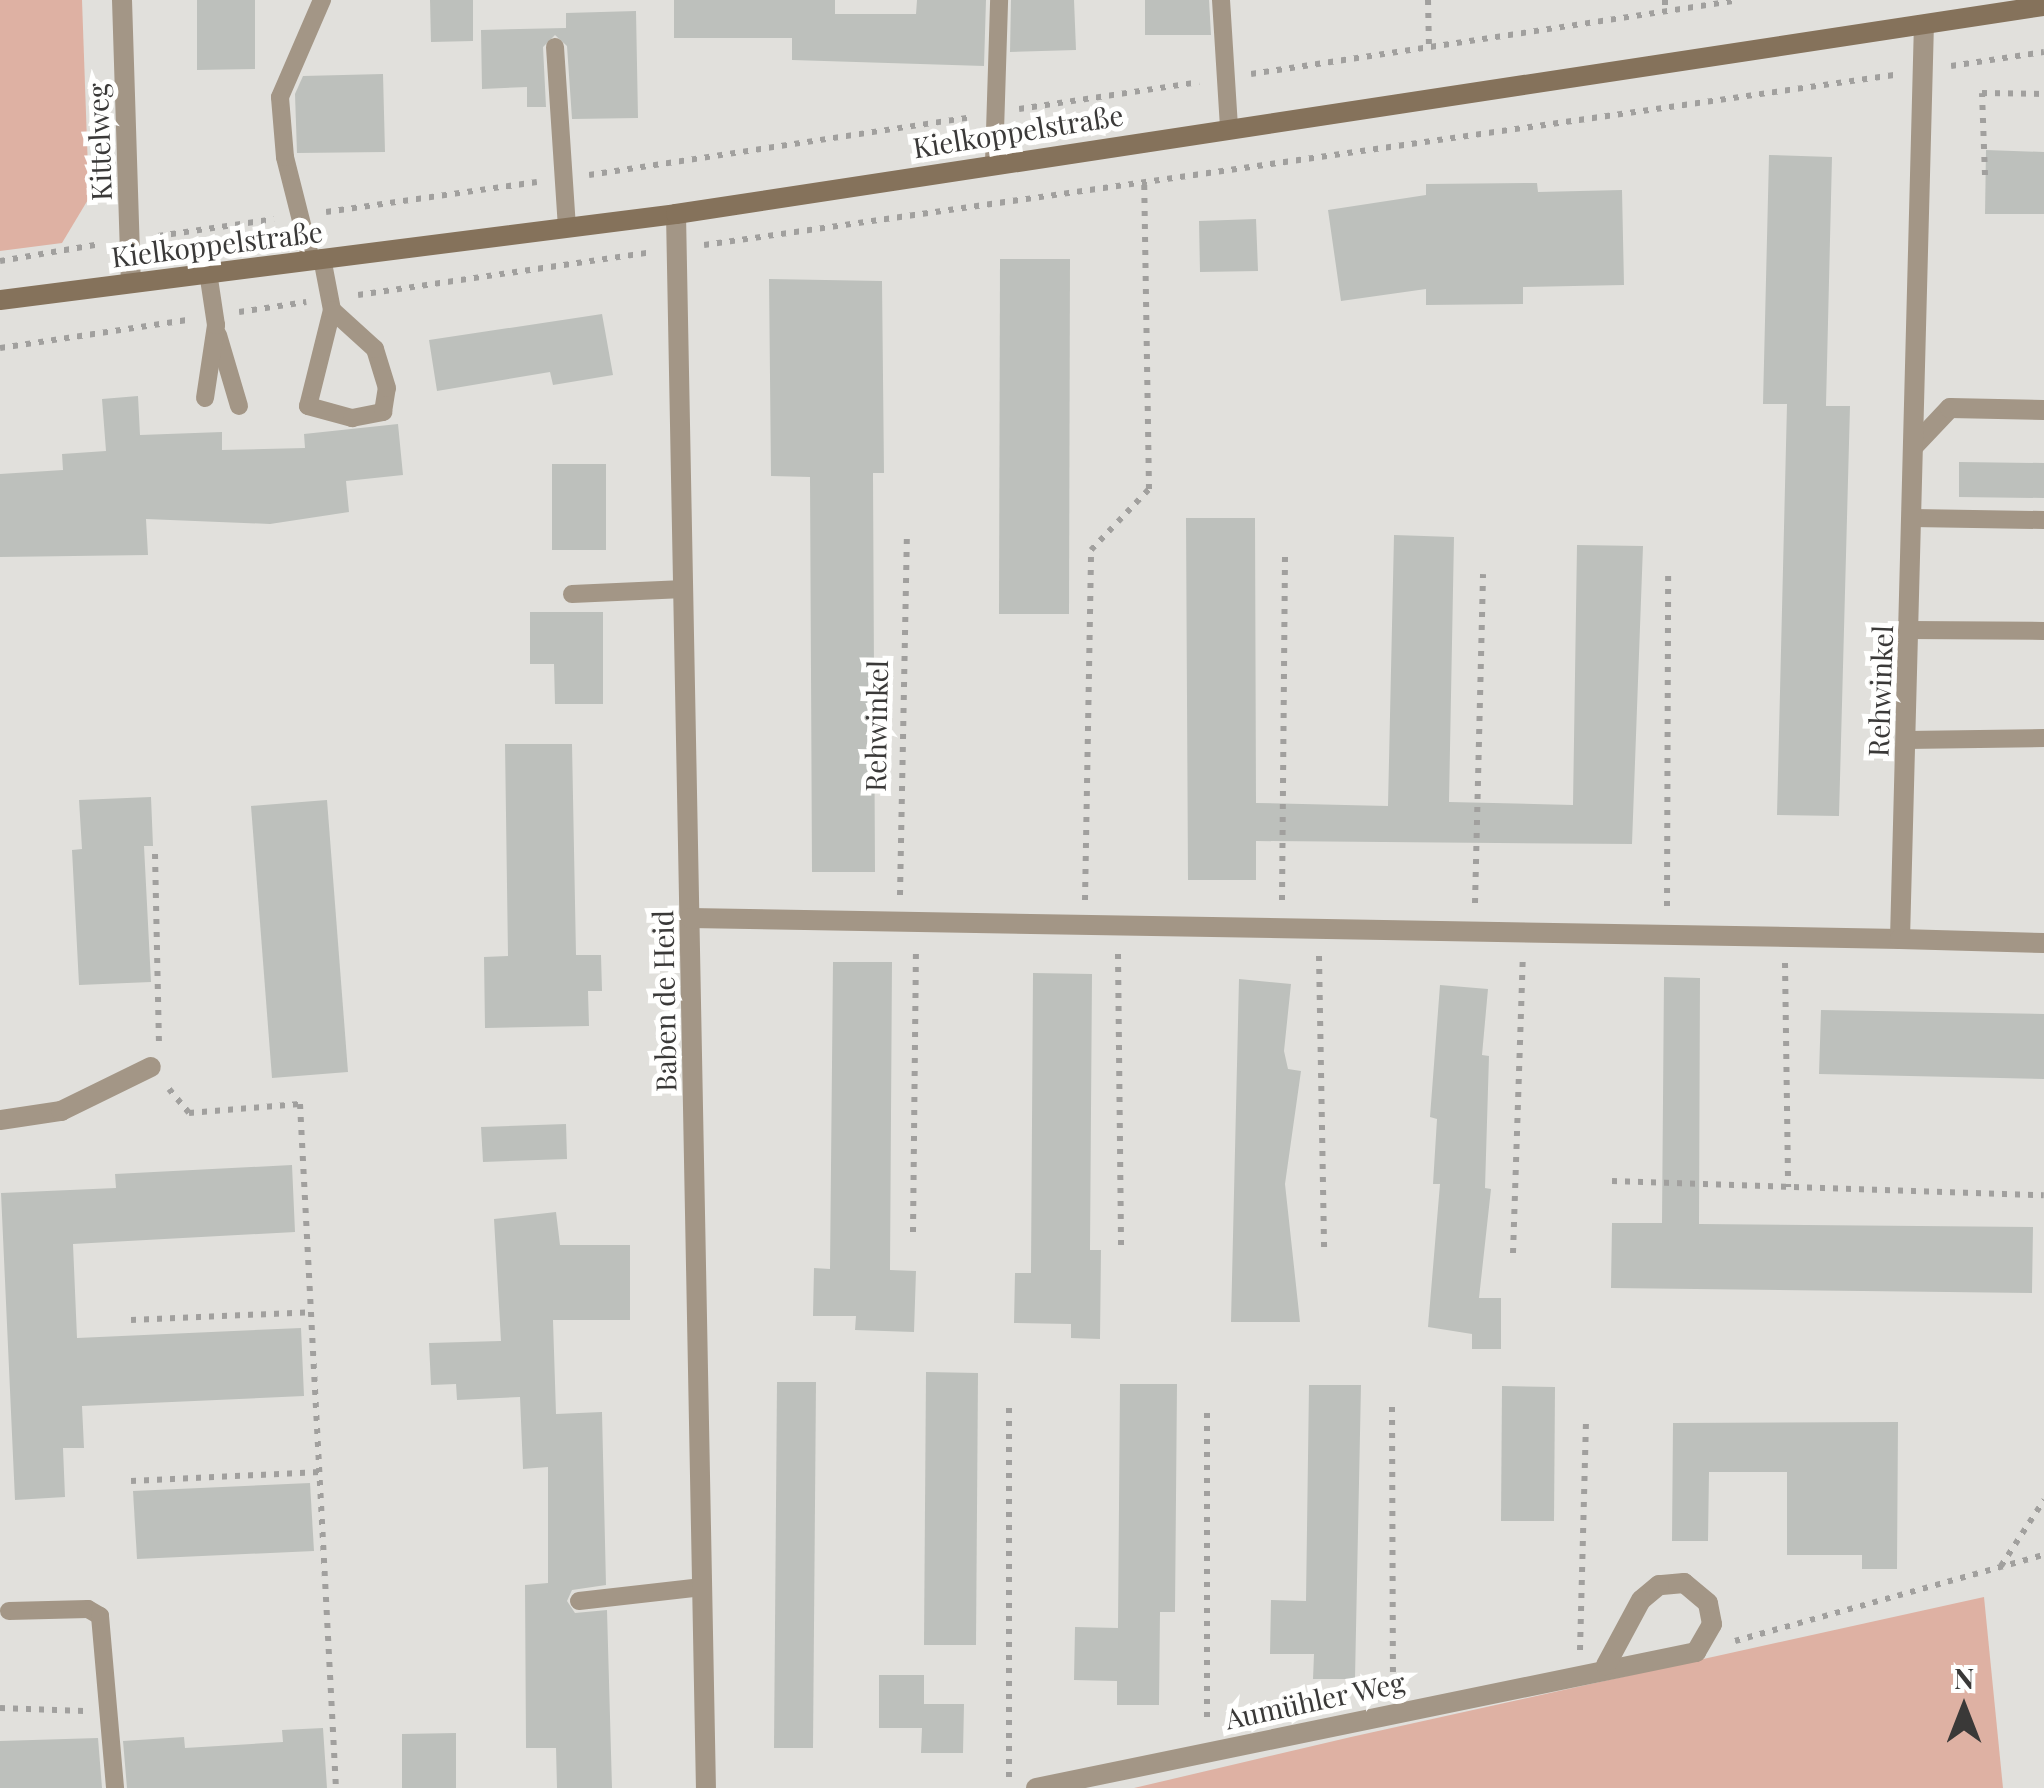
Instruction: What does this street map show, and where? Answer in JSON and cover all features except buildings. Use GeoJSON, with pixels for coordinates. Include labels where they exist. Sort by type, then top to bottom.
{"type":"FeatureCollection","features":[{"type":"Feature","properties":{"kind":"street","name":"Kittelweg"},"geometry":{"type":"LineString","coordinates":[[122,0],[131,282]]}},
{"type":"Feature","properties":{"kind":"street","name":"Kielkoppelstraße"},"geometry":{"type":"LineString","coordinates":[[0,300],[676,214],[1229,126],[2044,6]]}},
{"type":"Feature","properties":{"kind":"street","name":"Rehwinkel"},"geometry":{"type":"LineString","coordinates":[[1900,939],[1924,25]]}},
{"type":"Feature","properties":{"kind":"street","name":"Baben de Heid"},"geometry":{"type":"LineString","coordinates":[[676,214],[706,1788]]}},
{"type":"Feature","properties":{"kind":"street"},"geometry":{"type":"LineString","coordinates":[[1915,444],[1950,408],[2044,410]]}},
{"type":"Feature","properties":{"kind":"street"},"geometry":{"type":"LineString","coordinates":[[690,918],[908,917],[1319,930],[2044,943]]}},
{"type":"Feature","properties":{"kind":"street"},"geometry":{"type":"LineString","coordinates":[[0,1120],[62,1111],[151,1067]]}},
{"type":"Feature","properties":{"kind":"street"},"geometry":{"type":"LineString","coordinates":[[1606,1665],[1641,1600],[1672,1582],[1694,1588],[1712,1613],[1709,1634],[1696,1652]]}},
{"type":"Feature","properties":{"kind":"street","name":"Aumühler Weg"},"geometry":{"type":"LineString","coordinates":[[1036,1788],[1606,1665],[1696,1652]]}},
{"type":"Feature","properties":{"kind":"lane"},"geometry":{"type":"LineString","coordinates":[[322,0],[280,97],[284,157],[331,304],[375,348],[388,388],[383,412],[352,418],[308,406],[331,304]]}},
{"type":"Feature","properties":{"kind":"lane"},"geometry":{"type":"LineString","coordinates":[[994,163],[999,0]]}},
{"type":"Feature","properties":{"kind":"lane"},"geometry":{"type":"LineString","coordinates":[[1222,0],[1229,126]]}},
{"type":"Feature","properties":{"kind":"lane"},"geometry":{"type":"LineString","coordinates":[[555,47],[567,228]]}},
{"type":"Feature","properties":{"kind":"lane"},"geometry":{"type":"LineString","coordinates":[[208,272],[215,320],[238,406]]}},
{"type":"Feature","properties":{"kind":"lane"},"geometry":{"type":"LineString","coordinates":[[205,398],[215,320]]}},
{"type":"Feature","properties":{"kind":"lane"},"geometry":{"type":"LineString","coordinates":[[1912,518],[2044,520]]}},
{"type":"Feature","properties":{"kind":"lane"},"geometry":{"type":"LineString","coordinates":[[572,594],[684,588]]}},
{"type":"Feature","properties":{"kind":"lane"},"geometry":{"type":"LineString","coordinates":[[1909,630],[2044,631]]}},
{"type":"Feature","properties":{"kind":"lane"},"geometry":{"type":"LineString","coordinates":[[1906,740],[2044,738]]}},
{"type":"Feature","properties":{"kind":"lane"},"geometry":{"type":"LineString","coordinates":[[578,1601],[702,1587]]}},
{"type":"Feature","properties":{"kind":"lane"},"geometry":{"type":"LineString","coordinates":[[9,1611],[88,1610],[100,1616],[115,1788]]}},
{"type":"Feature","properties":{"kind":"path"},"geometry":{"type":"LineString","coordinates":[[1428,0],[1428,47]]}},
{"type":"Feature","properties":{"kind":"path"},"geometry":{"type":"LineString","coordinates":[[1664,0],[1665,12]]}},
{"type":"Feature","properties":{"kind":"path"},"geometry":{"type":"LineString","coordinates":[[0,261],[1740,0]]}},
{"type":"Feature","properties":{"kind":"path"},"geometry":{"type":"LineString","coordinates":[[0,348],[331,304],[677,249],[1144,185],[2044,52]]}},
{"type":"Feature","properties":{"kind":"path"},"geometry":{"type":"LineString","coordinates":[[1985,175],[1982,93],[2044,94]]}},
{"type":"Feature","properties":{"kind":"path"},"geometry":{"type":"LineString","coordinates":[[1085,922],[1091,550],[1150,489],[1144,185]]}},
{"type":"Feature","properties":{"kind":"path","name":"Rehwinkel"},"geometry":{"type":"LineString","coordinates":[[907,537],[913,1232]]}},
{"type":"Feature","properties":{"kind":"path"},"geometry":{"type":"LineString","coordinates":[[1282,928],[1286,552]]}},
{"type":"Feature","properties":{"kind":"path"},"geometry":{"type":"LineString","coordinates":[[1666,934],[1668,572]]}},
{"type":"Feature","properties":{"kind":"path"},"geometry":{"type":"LineString","coordinates":[[1475,932],[1484,574]]}},
{"type":"Feature","properties":{"kind":"path"},"geometry":{"type":"LineString","coordinates":[[156,854],[164,1030],[151,1067],[188,1114],[300,1104],[336,1788]]}},
{"type":"Feature","properties":{"kind":"path"},"geometry":{"type":"LineString","coordinates":[[1118,923],[1121,1247]]}},
{"type":"Feature","properties":{"kind":"path"},"geometry":{"type":"LineString","coordinates":[[1319,930],[1324,1251]]}},
{"type":"Feature","properties":{"kind":"path"},"geometry":{"type":"LineString","coordinates":[[1513,1253],[1524,932]]}},
{"type":"Feature","properties":{"kind":"path"},"geometry":{"type":"LineString","coordinates":[[1784,937],[1788,1187]]}},
{"type":"Feature","properties":{"kind":"path"},"geometry":{"type":"LineString","coordinates":[[1612,1181],[2044,1195]]}},
{"type":"Feature","properties":{"kind":"path"},"geometry":{"type":"LineString","coordinates":[[132,1320],[311,1312]]}},
{"type":"Feature","properties":{"kind":"path"},"geometry":{"type":"LineString","coordinates":[[1009,1406],[1009,1788]]}},
{"type":"Feature","properties":{"kind":"path"},"geometry":{"type":"LineString","coordinates":[[1392,1406],[1393,1711]]}},
{"type":"Feature","properties":{"kind":"path"},"geometry":{"type":"LineString","coordinates":[[1207,1413],[1207,1752]]}},
{"type":"Feature","properties":{"kind":"path"},"geometry":{"type":"LineString","coordinates":[[1579,1672],[1586,1417]]}},
{"type":"Feature","properties":{"kind":"path"},"geometry":{"type":"LineString","coordinates":[[132,1482],[320,1472]]}},
{"type":"Feature","properties":{"kind":"path"},"geometry":{"type":"LineString","coordinates":[[2000,1568],[2044,1500]]}},
{"type":"Feature","properties":{"kind":"path"},"geometry":{"type":"LineString","coordinates":[[1696,1652],[2044,1555]]}},
{"type":"Feature","properties":{"kind":"path"},"geometry":{"type":"LineString","coordinates":[[0,1708],[111,1712]]}},
{"type":"Feature","properties":{"kind":"shaded area"},"geometry":{"type":"Polygon","coordinates":[[[0,0],[82,0],[89,198],[62,243],[0,251],[0,0]]]}},
{"type":"Feature","properties":{"kind":"shaded area"},"geometry":{"type":"Polygon","coordinates":[[[1984,1597],[2003,1788],[1134,1788],[1351,1737],[1984,1597]]]}}]}
